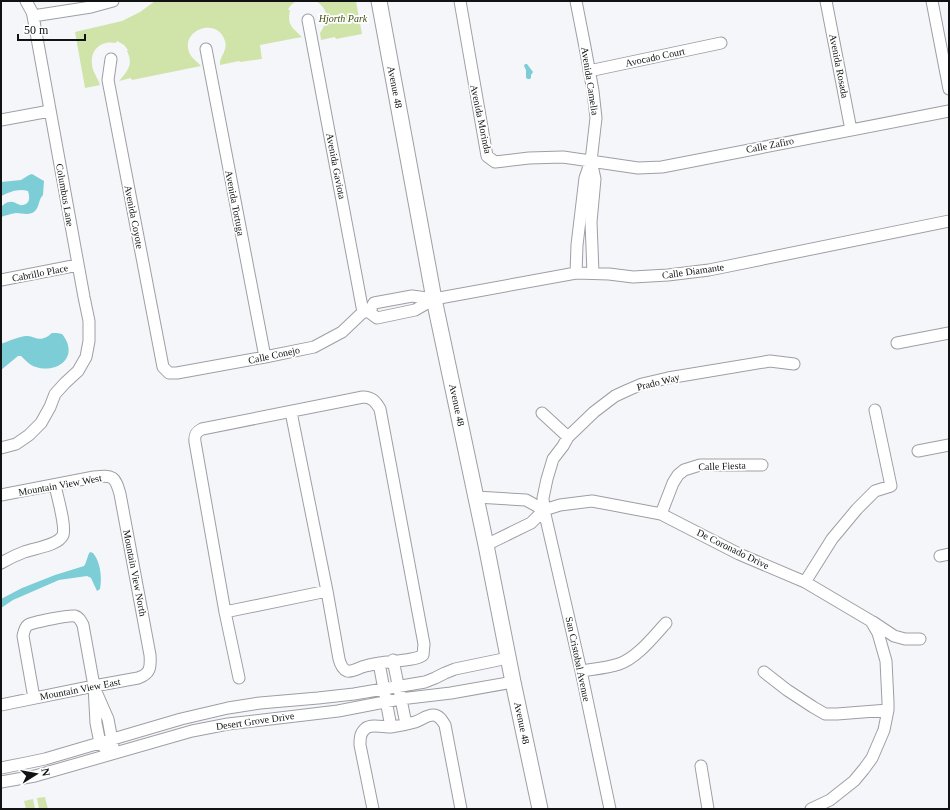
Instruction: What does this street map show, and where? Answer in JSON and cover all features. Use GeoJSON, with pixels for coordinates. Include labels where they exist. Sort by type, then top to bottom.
{"type":"FeatureCollection","features":[{"type":"Feature","properties":{"kind":"main road","name":"Avenue 48"},"geometry":{"type":"LineString","coordinates":[[379,1],[434,299],[540,809]]}},
{"type":"Feature","properties":{"kind":"street","name":"Columbus Lane"},"geometry":{"type":"LineString","coordinates":[[1,448],[16,444],[29,435],[41,423],[50,408],[55,394],[78,372],[86,357],[89,341],[89,320],[33,16],[26,1]]}},
{"type":"Feature","properties":{"kind":"street"},"geometry":{"type":"LineString","coordinates":[[33,16],[91,7],[113,1]]}},
{"type":"Feature","properties":{"kind":"street","name":"Avenida Morinda"},"geometry":{"type":"LineString","coordinates":[[460,1],[487,156],[495,162],[528,158],[563,157],[591,161]]}},
{"type":"Feature","properties":{"kind":"street","name":"Avenida Camelia"},"geometry":{"type":"LineString","coordinates":[[576,1],[596,118],[591,161],[585,178],[576,257],[576,273]]}},
{"type":"Feature","properties":{"kind":"street","name":"Avenida Rosada"},"geometry":{"type":"LineString","coordinates":[[826,1],[851,130]]}},
{"type":"Feature","properties":{"kind":"street"},"geometry":{"type":"LineString","coordinates":[[932,1],[949,89]]}},
{"type":"Feature","properties":{"kind":"street","name":"Avenida Gaviota"},"geometry":{"type":"LineString","coordinates":[[308,20],[366,312]]}},
{"type":"Feature","properties":{"kind":"street","name":"Avocado Court"},"geometry":{"type":"LineString","coordinates":[[589,70],[721,43]]}},
{"type":"Feature","properties":{"kind":"street","name":"Avenida Tortuga"},"geometry":{"type":"LineString","coordinates":[[206,49],[265,357]]}},
{"type":"Feature","properties":{"kind":"street","name":"Avenida Coyote"},"geometry":{"type":"LineString","coordinates":[[111,59],[108,80],[162,367],[169,373]]}},
{"type":"Feature","properties":{"kind":"street"},"geometry":{"type":"LineString","coordinates":[[1,120],[50,110]]}},
{"type":"Feature","properties":{"kind":"street","name":"Calle Zafiro"},"geometry":{"type":"LineString","coordinates":[[591,161],[638,168],[662,167],[949,111]]}},
{"type":"Feature","properties":{"kind":"street","name":"Avenida Camelia"},"geometry":{"type":"LineString","coordinates":[[591,161],[595,179],[591,222],[593,273]]}},
{"type":"Feature","properties":{"kind":"street","name":"Calle Diamante"},"geometry":{"type":"LineString","coordinates":[[434,299],[576,273],[609,274],[633,277],[668,275],[709,270],[949,221]]}},
{"type":"Feature","properties":{"kind":"street"},"geometry":{"type":"LineString","coordinates":[[579,231],[591,232]]}},
{"type":"Feature","properties":{"kind":"street","name":"Cabrillo Place"},"geometry":{"type":"LineString","coordinates":[[1,280],[78,265]]}},
{"type":"Feature","properties":{"kind":"street","name":"Calle Conejo"},"geometry":{"type":"LineString","coordinates":[[169,373],[177,374],[314,346],[342,332],[366,312],[374,303],[412,296],[434,299]]}},
{"type":"Feature","properties":{"kind":"street"},"geometry":{"type":"LineString","coordinates":[[897,344],[949,334]]}},
{"type":"Feature","properties":{"kind":"street","name":"Prado Way"},"geometry":{"type":"LineString","coordinates":[[544,510],[543,498],[553,459],[568,437],[606,402],[642,384],[668,378],[770,361],[794,364]]}},
{"type":"Feature","properties":{"kind":"street"},"geometry":{"type":"LineString","coordinates":[[239,678],[225,612],[194,438],[196,433],[202,429],[363,397],[371,398],[378,404],[380,410],[424,644],[423,655],[415,658],[379,663],[349,671],[341,666],[338,659],[327,591],[291,412]]}},
{"type":"Feature","properties":{"kind":"street"},"geometry":{"type":"LineString","coordinates":[[805,582],[832,539],[857,509],[876,491],[891,486],[875,410]]}},
{"type":"Feature","properties":{"kind":"street"},"geometry":{"type":"LineString","coordinates":[[542,413],[568,437]]}},
{"type":"Feature","properties":{"kind":"street"},"geometry":{"type":"LineString","coordinates":[[918,451],[949,445]]}},
{"type":"Feature","properties":{"kind":"street","name":"Calle Fiesta"},"geometry":{"type":"LineString","coordinates":[[661,514],[673,483],[678,474],[684,470],[700,465],[762,465]]}},
{"type":"Feature","properties":{"kind":"street","name":"Mountain View West"},"geometry":{"type":"LineString","coordinates":[[1,495],[102,476],[114,478],[117,482]]}},
{"type":"Feature","properties":{"kind":"street","name":"Mountain View North"},"geometry":{"type":"LineString","coordinates":[[117,482],[151,664]]}},
{"type":"Feature","properties":{"kind":"street"},"geometry":{"type":"LineString","coordinates":[[1,563],[25,552],[53,543],[60,539],[63,535],[63,522],[55,485]]}},
{"type":"Feature","properties":{"kind":"street"},"geometry":{"type":"LineString","coordinates":[[476,497],[526,500],[544,510]]}},
{"type":"Feature","properties":{"kind":"street","name":"De Coronado Drive"},"geometry":{"type":"LineString","coordinates":[[486,546],[531,523],[544,510],[560,505],[592,501],[661,514],[740,554],[805,582],[894,636],[905,639],[920,639]]}},
{"type":"Feature","properties":{"kind":"street","name":"San Cristobal Avenue"},"geometry":{"type":"LineString","coordinates":[[544,510],[581,671],[610,809]]}},
{"type":"Feature","properties":{"kind":"street"},"geometry":{"type":"LineString","coordinates":[[225,612],[327,591]]}},
{"type":"Feature","properties":{"kind":"street"},"geometry":{"type":"LineString","coordinates":[[34,698],[23,636],[25,628],[34,623],[74,616],[81,620],[85,632],[94,686],[96,723],[100,743],[114,754]]}},
{"type":"Feature","properties":{"kind":"street"},"geometry":{"type":"LineString","coordinates":[[811,809],[830,800],[854,781],[872,758],[884,730],[888,710],[886,661],[878,634],[871,621]]}},
{"type":"Feature","properties":{"kind":"street"},"geometry":{"type":"LineString","coordinates":[[581,671],[619,664],[628,659],[638,652],[666,623]]}},
{"type":"Feature","properties":{"kind":"street","name":"Desert Grove Drive"},"geometry":{"type":"LineString","coordinates":[[1,768],[72,752],[181,719],[228,708],[260,703],[318,698],[425,682],[455,669],[508,658]]}},
{"type":"Feature","properties":{"kind":"street"},"geometry":{"type":"LineString","coordinates":[[393,660],[406,724]]}},
{"type":"Feature","properties":{"kind":"street"},"geometry":{"type":"LineString","coordinates":[[379,663],[391,726]]}},
{"type":"Feature","properties":{"kind":"street","name":"Mountain View East"},"geometry":{"type":"LineString","coordinates":[[1,705],[138,678],[144,676],[148,672],[151,664]]}},
{"type":"Feature","properties":{"kind":"street"},"geometry":{"type":"LineString","coordinates":[[764,672],[787,690],[825,714],[888,710]]}},
{"type":"Feature","properties":{"kind":"street"},"geometry":{"type":"LineString","coordinates":[[425,682],[428,695]]}},
{"type":"Feature","properties":{"kind":"street","name":"Desert Grove Drive"},"geometry":{"type":"LineString","coordinates":[[1,782],[35,776],[192,731],[228,724],[338,711],[386,701],[428,695],[451,694],[513,682]]}},
{"type":"Feature","properties":{"kind":"street"},"geometry":{"type":"LineString","coordinates":[[94,686],[108,719],[114,754]]}},
{"type":"Feature","properties":{"kind":"street"},"geometry":{"type":"LineString","coordinates":[[373,809],[360,738],[361,733],[370,726],[406,724],[431,715],[436,715],[445,725],[461,809]]}},
{"type":"Feature","properties":{"kind":"street"},"geometry":{"type":"LineString","coordinates":[[701,766],[708,809]]}},
{"type":"Feature","properties":{"kind":"green space","name":"Hjorth Park"},"geometry":{"type":"Polygon","coordinates":[[[155,1],[296,1],[288,10],[290,10],[289,20],[291,26],[302,37],[260,45],[262,59],[239,61],[220,65],[226,45],[225,41],[221,34],[215,29],[201,29],[190,37],[188,44],[190,54],[201,66],[132,80],[131,78],[119,81],[129,68],[130,60],[128,50],[124,45],[117,41],[116,43],[106,43],[102,44],[95,50],[92,59],[92,67],[100,85],[85,88],[75,32],[122,21],[140,12],[155,1]]]}},
{"type":"Feature","properties":{"kind":"green space","name":"Hjorth Park"},"geometry":{"type":"Polygon","coordinates":[[[316,1],[356,1],[362,34],[321,40],[320,33],[325,24],[326,12],[321,4],[316,1]]]}},
{"type":"Feature","properties":{"kind":"green space"},"geometry":{"type":"Polygon","coordinates":[[[45,797],[48,809],[39,809],[37,798],[45,797]]]}},
{"type":"Feature","properties":{"kind":"green space"},"geometry":{"type":"Polygon","coordinates":[[[33,799],[35,809],[26,809],[24,801],[33,799]]]}},
{"type":"Feature","properties":{"kind":"water"},"geometry":{"type":"Polygon","coordinates":[[[525,64],[527,64],[533,72],[530,79],[526,78],[525,64]]]}},
{"type":"Feature","properties":{"kind":"water"},"geometry":{"type":"Polygon","coordinates":[[[32,174],[44,181],[43,195],[37,209],[33,213],[16,213],[1,217],[1,207],[5,203],[12,202],[23,205],[28,202],[29,198],[28,191],[21,190],[1,196],[1,182],[21,180],[32,174]]]}},
{"type":"Feature","properties":{"kind":"water"},"geometry":{"type":"Polygon","coordinates":[[[52,333],[62,334],[69,349],[64,361],[59,365],[52,368],[36,367],[21,356],[18,356],[1,370],[1,344],[24,336],[42,339],[52,333]]]}},
{"type":"Feature","properties":{"kind":"water"},"geometry":{"type":"Polygon","coordinates":[[[90,552],[96,557],[100,571],[100,589],[97,591],[91,578],[87,576],[59,580],[13,600],[1,608],[1,599],[22,588],[55,575],[84,566],[90,552]]]}}]}
